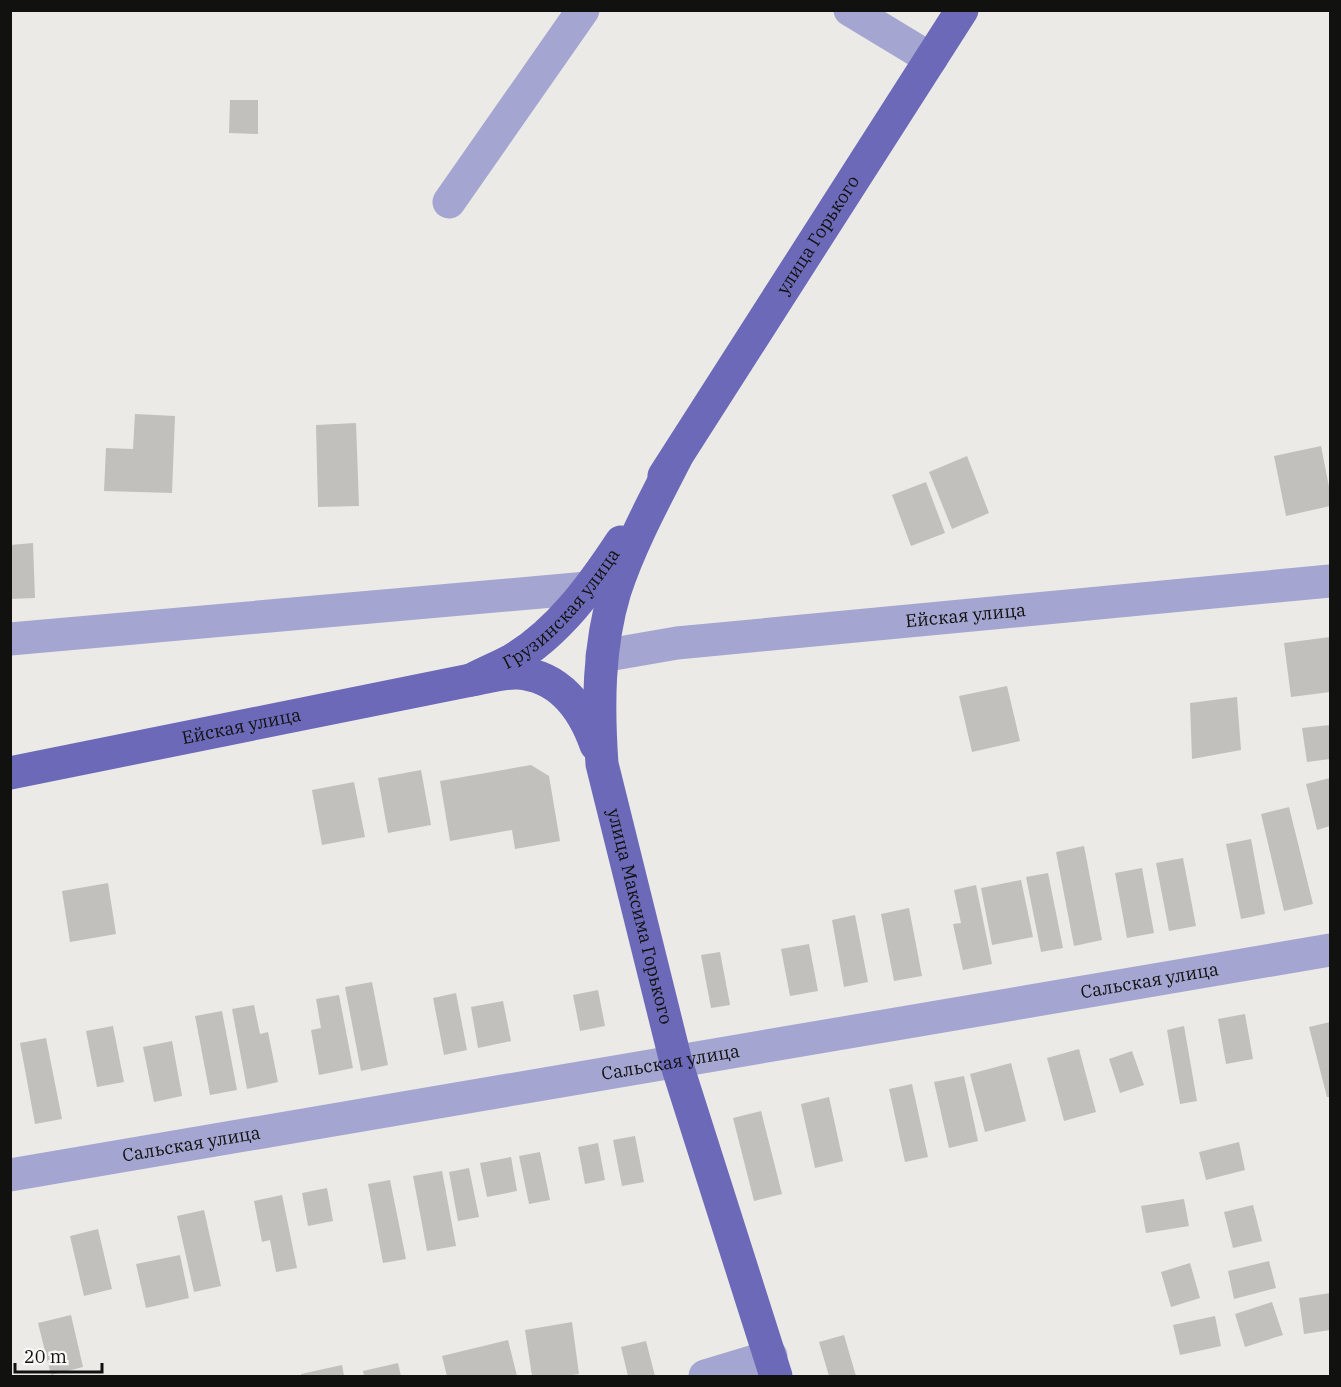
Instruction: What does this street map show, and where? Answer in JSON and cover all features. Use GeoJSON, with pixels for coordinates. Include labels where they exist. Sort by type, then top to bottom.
{"type":"FeatureCollection","features":[{"type":"Feature","properties":{"kind":"main road","name":"улица Горького"},"geometry":{"type":"LineString","coordinates":[[676,458],[962,10]]}},
{"type":"Feature","properties":{"kind":"main road","name":"Грузинская улица"},"geometry":{"type":"LineString","coordinates":[[471,680],[513,659],[556,626],[603,569],[676,458]]}},
{"type":"Feature","properties":{"kind":"main road","name":"улица Максима Горького"},"geometry":{"type":"LineString","coordinates":[[676,458],[641,528],[615,592],[602,656],[598,715],[602,764],[676,1062],[774,1366]]}},
{"type":"Feature","properties":{"kind":"main road"},"geometry":{"type":"LineString","coordinates":[[471,680],[517,673],[547,679],[572,698],[589,724],[602,764]]}},
{"type":"Feature","properties":{"kind":"main road","name":"Ейская улица"},"geometry":{"type":"LineString","coordinates":[[10,773],[471,680]]}},
{"type":"Feature","properties":{"kind":"street"},"geometry":{"type":"LineString","coordinates":[[449,202],[583,10]]}},
{"type":"Feature","properties":{"kind":"street"},"geometry":{"type":"LineString","coordinates":[[850,10],[931,59]]}},
{"type":"Feature","properties":{"kind":"street","name":"Ейская улица"},"geometry":{"type":"LineString","coordinates":[[602,656],[677,643],[1330,581]]}},
{"type":"Feature","properties":{"kind":"street"},"geometry":{"type":"LineString","coordinates":[[10,639],[587,588]]}},
{"type":"Feature","properties":{"kind":"street","name":"Сальская улица"},"geometry":{"type":"LineString","coordinates":[[10,1175],[1330,950]]}},
{"type":"Feature","properties":{"kind":"street"},"geometry":{"type":"LineString","coordinates":[[705,1377],[774,1366]]}},
{"type":"Feature","properties":{"kind":"building"},"geometry":{"type":"Polygon","coordinates":[[[230,100],[258,100],[258,134],[229,133],[230,100]]]}},
{"type":"Feature","properties":{"kind":"building"},"geometry":{"type":"Polygon","coordinates":[[[135,414],[175,416],[172,493],[104,491],[106,448],[133,449],[135,414]]]}},
{"type":"Feature","properties":{"kind":"building"},"geometry":{"type":"Polygon","coordinates":[[[356,423],[359,506],[318,507],[316,425],[356,423]]]}},
{"type":"Feature","properties":{"kind":"building"},"geometry":{"type":"Polygon","coordinates":[[[1321,446],[1330,492],[1330,506],[1286,516],[1274,456],[1321,446]]]}},
{"type":"Feature","properties":{"kind":"building"},"geometry":{"type":"Polygon","coordinates":[[[967,456],[989,513],[952,529],[929,472],[967,456]]]}},
{"type":"Feature","properties":{"kind":"building"},"geometry":{"type":"Polygon","coordinates":[[[926,482],[945,533],[911,546],[892,495],[926,482]]]}},
{"type":"Feature","properties":{"kind":"building"},"geometry":{"type":"Polygon","coordinates":[[[33,543],[35,598],[10,599],[10,545],[33,543]]]}},
{"type":"Feature","properties":{"kind":"building"},"geometry":{"type":"Polygon","coordinates":[[[1330,637],[1330,692],[1291,697],[1284,643],[1330,637]]]}},
{"type":"Feature","properties":{"kind":"building"},"geometry":{"type":"Polygon","coordinates":[[[1007,686],[1020,741],[972,752],[959,696],[1007,686]]]}},
{"type":"Feature","properties":{"kind":"building"},"geometry":{"type":"Polygon","coordinates":[[[1237,697],[1241,750],[1192,759],[1190,703],[1237,697]]]}},
{"type":"Feature","properties":{"kind":"building"},"geometry":{"type":"Polygon","coordinates":[[[1330,725],[1330,759],[1307,762],[1302,728],[1330,725]]]}},
{"type":"Feature","properties":{"kind":"building"},"geometry":{"type":"Polygon","coordinates":[[[531,765],[549,776],[560,841],[515,849],[512,830],[450,841],[440,781],[531,765]]]}},
{"type":"Feature","properties":{"kind":"building"},"geometry":{"type":"Polygon","coordinates":[[[421,770],[431,825],[388,833],[378,778],[421,770]]]}},
{"type":"Feature","properties":{"kind":"building"},"geometry":{"type":"Polygon","coordinates":[[[1330,778],[1330,826],[1317,830],[1306,784],[1330,778]]]}},
{"type":"Feature","properties":{"kind":"building"},"geometry":{"type":"Polygon","coordinates":[[[354,782],[365,837],[322,845],[312,790],[354,782]]]}},
{"type":"Feature","properties":{"kind":"building"},"geometry":{"type":"Polygon","coordinates":[[[1289,807],[1313,904],[1284,911],[1261,814],[1289,807]]]}},
{"type":"Feature","properties":{"kind":"building"},"geometry":{"type":"Polygon","coordinates":[[[1251,839],[1265,914],[1241,919],[1226,844],[1251,839]]]}},
{"type":"Feature","properties":{"kind":"building"},"geometry":{"type":"Polygon","coordinates":[[[1084,846],[1102,940],[1074,946],[1056,852],[1084,846]]]}},
{"type":"Feature","properties":{"kind":"building"},"geometry":{"type":"Polygon","coordinates":[[[1183,858],[1196,926],[1169,931],[1156,863],[1183,858]]]}},
{"type":"Feature","properties":{"kind":"building"},"geometry":{"type":"Polygon","coordinates":[[[1142,868],[1154,933],[1127,938],[1115,873],[1142,868]]]}},
{"type":"Feature","properties":{"kind":"building"},"geometry":{"type":"Polygon","coordinates":[[[1048,873],[1063,948],[1041,952],[1026,877],[1048,873]]]}},
{"type":"Feature","properties":{"kind":"building"},"geometry":{"type":"Polygon","coordinates":[[[1021,880],[1033,937],[992,945],[981,888],[1021,880]]]}},
{"type":"Feature","properties":{"kind":"building"},"geometry":{"type":"Polygon","coordinates":[[[108,883],[116,934],[70,942],[62,891],[108,883]]]}},
{"type":"Feature","properties":{"kind":"building"},"geometry":{"type":"Polygon","coordinates":[[[976,885],[992,964],[963,970],[953,924],[961,923],[954,890],[976,885]]]}},
{"type":"Feature","properties":{"kind":"building"},"geometry":{"type":"Polygon","coordinates":[[[909,908],[922,976],[894,981],[881,914],[909,908]]]}},
{"type":"Feature","properties":{"kind":"building"},"geometry":{"type":"Polygon","coordinates":[[[855,915],[868,982],[844,987],[832,920],[855,915]]]}},
{"type":"Feature","properties":{"kind":"building"},"geometry":{"type":"Polygon","coordinates":[[[809,944],[818,991],[790,996],[781,949],[809,944]]]}},
{"type":"Feature","properties":{"kind":"building"},"geometry":{"type":"Polygon","coordinates":[[[720,952],[730,1005],[711,1008],[701,955],[720,952]]]}},
{"type":"Feature","properties":{"kind":"building"},"geometry":{"type":"Polygon","coordinates":[[[372,982],[388,1065],[361,1071],[345,987],[372,982]]]}},
{"type":"Feature","properties":{"kind":"building"},"geometry":{"type":"Polygon","coordinates":[[[598,990],[605,1026],[580,1031],[573,995],[598,990]]]}},
{"type":"Feature","properties":{"kind":"building"},"geometry":{"type":"Polygon","coordinates":[[[456,993],[467,1050],[444,1055],[433,998],[456,993]]]}},
{"type":"Feature","properties":{"kind":"building"},"geometry":{"type":"Polygon","coordinates":[[[339,995],[353,1068],[319,1075],[311,1030],[321,1028],[316,999],[339,995]]]}},
{"type":"Feature","properties":{"kind":"building"},"geometry":{"type":"Polygon","coordinates":[[[503,1001],[511,1041],[478,1048],[471,1007],[503,1001]]]}},
{"type":"Feature","properties":{"kind":"building"},"geometry":{"type":"Polygon","coordinates":[[[254,1005],[260,1034],[268,1032],[278,1082],[247,1089],[232,1009],[254,1005]]]}},
{"type":"Feature","properties":{"kind":"building"},"geometry":{"type":"Polygon","coordinates":[[[222,1011],[237,1090],[210,1095],[195,1016],[222,1011]]]}},
{"type":"Feature","properties":{"kind":"building"},"geometry":{"type":"Polygon","coordinates":[[[1245,1014],[1253,1059],[1226,1064],[1218,1019],[1245,1014]]]}},
{"type":"Feature","properties":{"kind":"building"},"geometry":{"type":"Polygon","coordinates":[[[1330,1022],[1330,1097],[1327,1097],[1309,1027],[1330,1022]]]}},
{"type":"Feature","properties":{"kind":"building"},"geometry":{"type":"Polygon","coordinates":[[[113,1026],[124,1082],[97,1087],[86,1031],[113,1026]]]}},
{"type":"Feature","properties":{"kind":"building"},"geometry":{"type":"Polygon","coordinates":[[[1184,1026],[1197,1101],[1180,1104],[1167,1030],[1184,1026]]]}},
{"type":"Feature","properties":{"kind":"building"},"geometry":{"type":"Polygon","coordinates":[[[46,1038],[62,1119],[35,1124],[20,1043],[46,1038]]]}},
{"type":"Feature","properties":{"kind":"building"},"geometry":{"type":"Polygon","coordinates":[[[172,1041],[182,1096],[154,1102],[143,1047],[172,1041]]]}},
{"type":"Feature","properties":{"kind":"building"},"geometry":{"type":"Polygon","coordinates":[[[1079,1049],[1096,1112],[1064,1121],[1047,1058],[1079,1049]]]}},
{"type":"Feature","properties":{"kind":"building"},"geometry":{"type":"Polygon","coordinates":[[[1132,1051],[1144,1085],[1120,1093],[1109,1059],[1132,1051]]]}},
{"type":"Feature","properties":{"kind":"building"},"geometry":{"type":"Polygon","coordinates":[[[1011,1063],[1026,1121],[985,1132],[970,1074],[1011,1063]]]}},
{"type":"Feature","properties":{"kind":"building"},"geometry":{"type":"Polygon","coordinates":[[[964,1076],[978,1141],[949,1148],[934,1082],[964,1076]]]}},
{"type":"Feature","properties":{"kind":"building"},"geometry":{"type":"Polygon","coordinates":[[[912,1084],[928,1157],[905,1162],[889,1089],[912,1084]]]}},
{"type":"Feature","properties":{"kind":"building"},"geometry":{"type":"Polygon","coordinates":[[[829,1097],[843,1161],[815,1168],[801,1104],[829,1097]]]}},
{"type":"Feature","properties":{"kind":"building"},"geometry":{"type":"Polygon","coordinates":[[[761,1111],[782,1194],[754,1201],[733,1118],[761,1111]]]}},
{"type":"Feature","properties":{"kind":"building"},"geometry":{"type":"Polygon","coordinates":[[[635,1136],[644,1182],[622,1186],[613,1140],[635,1136]]]}},
{"type":"Feature","properties":{"kind":"building"},"geometry":{"type":"Polygon","coordinates":[[[1239,1142],[1245,1170],[1206,1180],[1199,1152],[1239,1142]]]}},
{"type":"Feature","properties":{"kind":"building"},"geometry":{"type":"Polygon","coordinates":[[[598,1143],[605,1180],[585,1184],[578,1147],[598,1143]]]}},
{"type":"Feature","properties":{"kind":"building"},"geometry":{"type":"Polygon","coordinates":[[[540,1152],[550,1200],[529,1204],[519,1156],[540,1152]]]}},
{"type":"Feature","properties":{"kind":"building"},"geometry":{"type":"Polygon","coordinates":[[[511,1157],[517,1191],[487,1197],[480,1163],[511,1157]]]}},
{"type":"Feature","properties":{"kind":"building"},"geometry":{"type":"Polygon","coordinates":[[[469,1168],[479,1217],[458,1221],[449,1172],[469,1168]]]}},
{"type":"Feature","properties":{"kind":"building"},"geometry":{"type":"Polygon","coordinates":[[[442,1171],[456,1246],[427,1251],[413,1176],[442,1171]]]}},
{"type":"Feature","properties":{"kind":"building"},"geometry":{"type":"Polygon","coordinates":[[[390,1180],[406,1259],[383,1263],[368,1184],[390,1180]]]}},
{"type":"Feature","properties":{"kind":"building"},"geometry":{"type":"Polygon","coordinates":[[[327,1188],[333,1221],[308,1226],[302,1193],[327,1188]]]}},
{"type":"Feature","properties":{"kind":"building"},"geometry":{"type":"Polygon","coordinates":[[[282,1195],[297,1268],[276,1272],[270,1240],[262,1242],[254,1201],[282,1195]]]}},
{"type":"Feature","properties":{"kind":"building"},"geometry":{"type":"Polygon","coordinates":[[[1184,1199],[1189,1226],[1146,1233],[1141,1206],[1184,1199]]]}},
{"type":"Feature","properties":{"kind":"building"},"geometry":{"type":"Polygon","coordinates":[[[1253,1205],[1262,1241],[1233,1248],[1224,1212],[1253,1205]]]}},
{"type":"Feature","properties":{"kind":"building"},"geometry":{"type":"Polygon","coordinates":[[[204,1210],[221,1286],[194,1292],[177,1216],[204,1210]]]}},
{"type":"Feature","properties":{"kind":"building"},"geometry":{"type":"Polygon","coordinates":[[[98,1229],[112,1289],[84,1296],[70,1236],[98,1229]]]}},
{"type":"Feature","properties":{"kind":"building"},"geometry":{"type":"Polygon","coordinates":[[[180,1255],[189,1298],[146,1308],[136,1264],[180,1255]]]}},
{"type":"Feature","properties":{"kind":"building"},"geometry":{"type":"Polygon","coordinates":[[[1269,1261],[1276,1288],[1234,1299],[1228,1271],[1269,1261]]]}},
{"type":"Feature","properties":{"kind":"building"},"geometry":{"type":"Polygon","coordinates":[[[1190,1263],[1200,1298],[1171,1307],[1161,1272],[1190,1263]]]}},
{"type":"Feature","properties":{"kind":"building"},"geometry":{"type":"Polygon","coordinates":[[[1330,1293],[1330,1330],[1304,1334],[1299,1298],[1330,1293]]]}},
{"type":"Feature","properties":{"kind":"building"},"geometry":{"type":"Polygon","coordinates":[[[1272,1302],[1283,1335],[1245,1347],[1235,1314],[1272,1302]]]}},
{"type":"Feature","properties":{"kind":"building"},"geometry":{"type":"Polygon","coordinates":[[[71,1315],[83,1367],[51,1375],[38,1323],[71,1315]]]}},
{"type":"Feature","properties":{"kind":"building"},"geometry":{"type":"Polygon","coordinates":[[[1215,1316],[1221,1346],[1180,1355],[1173,1325],[1215,1316]]]}},
{"type":"Feature","properties":{"kind":"building"},"geometry":{"type":"Polygon","coordinates":[[[572,1322],[579,1374],[532,1376],[525,1330],[572,1322]]]}},
{"type":"Feature","properties":{"kind":"building"},"geometry":{"type":"Polygon","coordinates":[[[844,1335],[856,1376],[829,1376],[819,1342],[844,1335]]]}},
{"type":"Feature","properties":{"kind":"building"},"geometry":{"type":"Polygon","coordinates":[[[508,1340],[517,1376],[447,1376],[442,1356],[508,1340]]]}},
{"type":"Feature","properties":{"kind":"building"},"geometry":{"type":"Polygon","coordinates":[[[646,1341],[655,1376],[628,1376],[621,1347],[646,1341]]]}},
{"type":"Feature","properties":{"kind":"building"},"geometry":{"type":"Polygon","coordinates":[[[398,1363],[401,1376],[364,1376],[363,1371],[398,1363]]]}},
{"type":"Feature","properties":{"kind":"building"},"geometry":{"type":"Polygon","coordinates":[[[342,1365],[344,1376],[301,1376],[301,1374],[342,1365]]]}}]}
